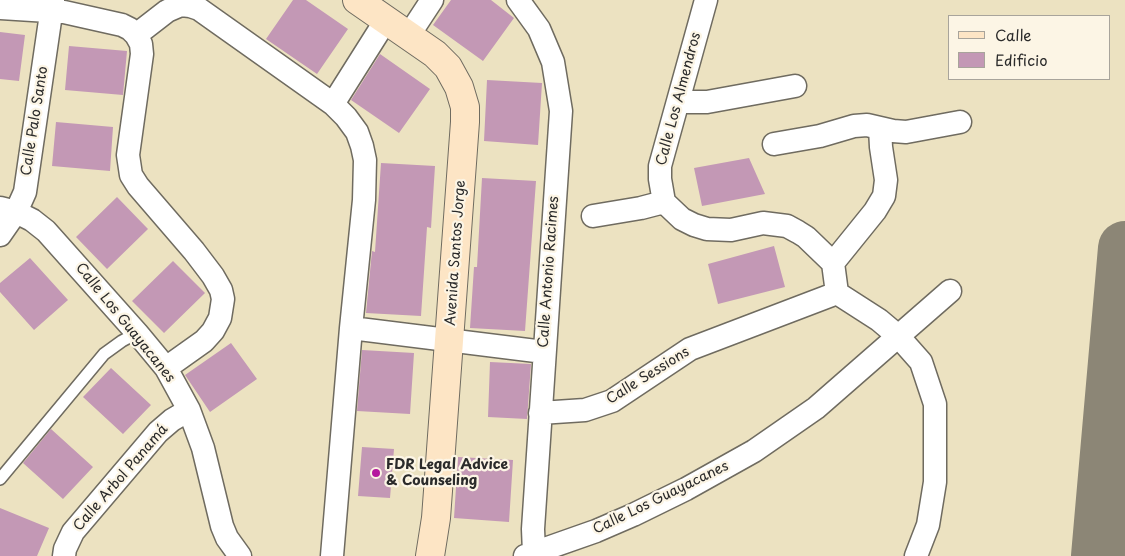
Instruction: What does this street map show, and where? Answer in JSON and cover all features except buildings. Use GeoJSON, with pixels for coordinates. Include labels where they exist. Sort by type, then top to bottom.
{"type":"FeatureCollection","features":[{"type":"Feature","properties":{"kind":"main road","name":"Avenida Santos Jorge"},"geometry":{"type":"LineString","coordinates":[[357,0],[435,54],[448,67],[460,87],[465,106],[436,518],[430,556]]}},
{"type":"Feature","properties":{"kind":"street"},"geometry":{"type":"LineString","coordinates":[[409,35],[432,0]]}},
{"type":"Feature","properties":{"kind":"street","name":"Calle Antonio Racimes"},"geometry":{"type":"LineString","coordinates":[[518,0],[539,30],[553,62],[561,111],[530,555]]}},
{"type":"Feature","properties":{"kind":"street","name":"Calle Los Almendros"},"geometry":{"type":"LineString","coordinates":[[664,202],[660,166],[706,0]]}},
{"type":"Feature","properties":{"kind":"street"},"geometry":{"type":"LineString","coordinates":[[136,35],[180,2],[199,9],[333,104],[357,132],[365,160],[364,200],[332,556]]}},
{"type":"Feature","properties":{"kind":"street"},"geometry":{"type":"LineString","coordinates":[[0,8],[52,5],[64,12],[122,25],[136,35],[141,44],[142,54],[128,155],[131,175],[213,276],[221,290],[223,299],[220,318],[213,331],[204,341],[166,368]]}},
{"type":"Feature","properties":{"kind":"street","name":"Calle Palo Santo"},"geometry":{"type":"LineString","coordinates":[[0,236],[8,210],[25,192],[52,5]]}},
{"type":"Feature","properties":{"kind":"street"},"geometry":{"type":"LineString","coordinates":[[333,104],[386,20]]}},
{"type":"Feature","properties":{"kind":"street"},"geometry":{"type":"LineString","coordinates":[[679,102],[707,102],[795,86]]}},
{"type":"Feature","properties":{"kind":"street"},"geometry":{"type":"LineString","coordinates":[[774,144],[820,136],[854,126],[906,132],[960,122]]}},
{"type":"Feature","properties":{"kind":"street"},"geometry":{"type":"LineString","coordinates":[[833,263],[874,212],[884,196],[886,180],[880,128]]}},
{"type":"Feature","properties":{"kind":"street"},"geometry":{"type":"LineString","coordinates":[[593,216],[664,202],[682,219],[707,229],[730,230],[763,223],[774,223],[787,226],[806,237],[833,263],[837,293],[879,320],[898,336],[921,362],[935,404],[935,482],[928,525],[916,556]]}},
{"type":"Feature","properties":{"kind":"street","name":"Calle Los Guayacanes"},"geometry":{"type":"LineString","coordinates":[[8,210],[32,220],[46,231],[166,368],[189,410],[203,448],[222,526],[227,538],[240,556]]}},
{"type":"Feature","properties":{"kind":"street","name":"Calle Los Guayacanes"},"geometry":{"type":"LineString","coordinates":[[530,555],[634,515],[729,466],[816,408],[950,290]]}},
{"type":"Feature","properties":{"kind":"street","name":"Calle Sessions"},"geometry":{"type":"LineString","coordinates":[[540,413],[585,410],[612,402],[690,349],[837,293]]}},
{"type":"Feature","properties":{"kind":"street"},"geometry":{"type":"LineString","coordinates":[[351,328],[544,352]]}},
{"type":"Feature","properties":{"kind":"street","name":"Calle Arbol Panamá"},"geometry":{"type":"LineString","coordinates":[[64,556],[65,549],[73,532],[151,440],[172,420],[189,410]]}},
{"type":"Feature","properties":{"kind":"lane"},"geometry":{"type":"LineString","coordinates":[[0,479],[104,354],[137,333]]}},
{"type":"Feature","properties":{"kind":"taxiway"},"geometry":{"type":"LineString","coordinates":[[1098,556],[1125,248]]}},
{"type":"Feature","properties":{"kind":"place","name":"FDR Legal Advice & Counseling"},"geometry":{"type":"Point","coordinates":[376,473]}}]}
